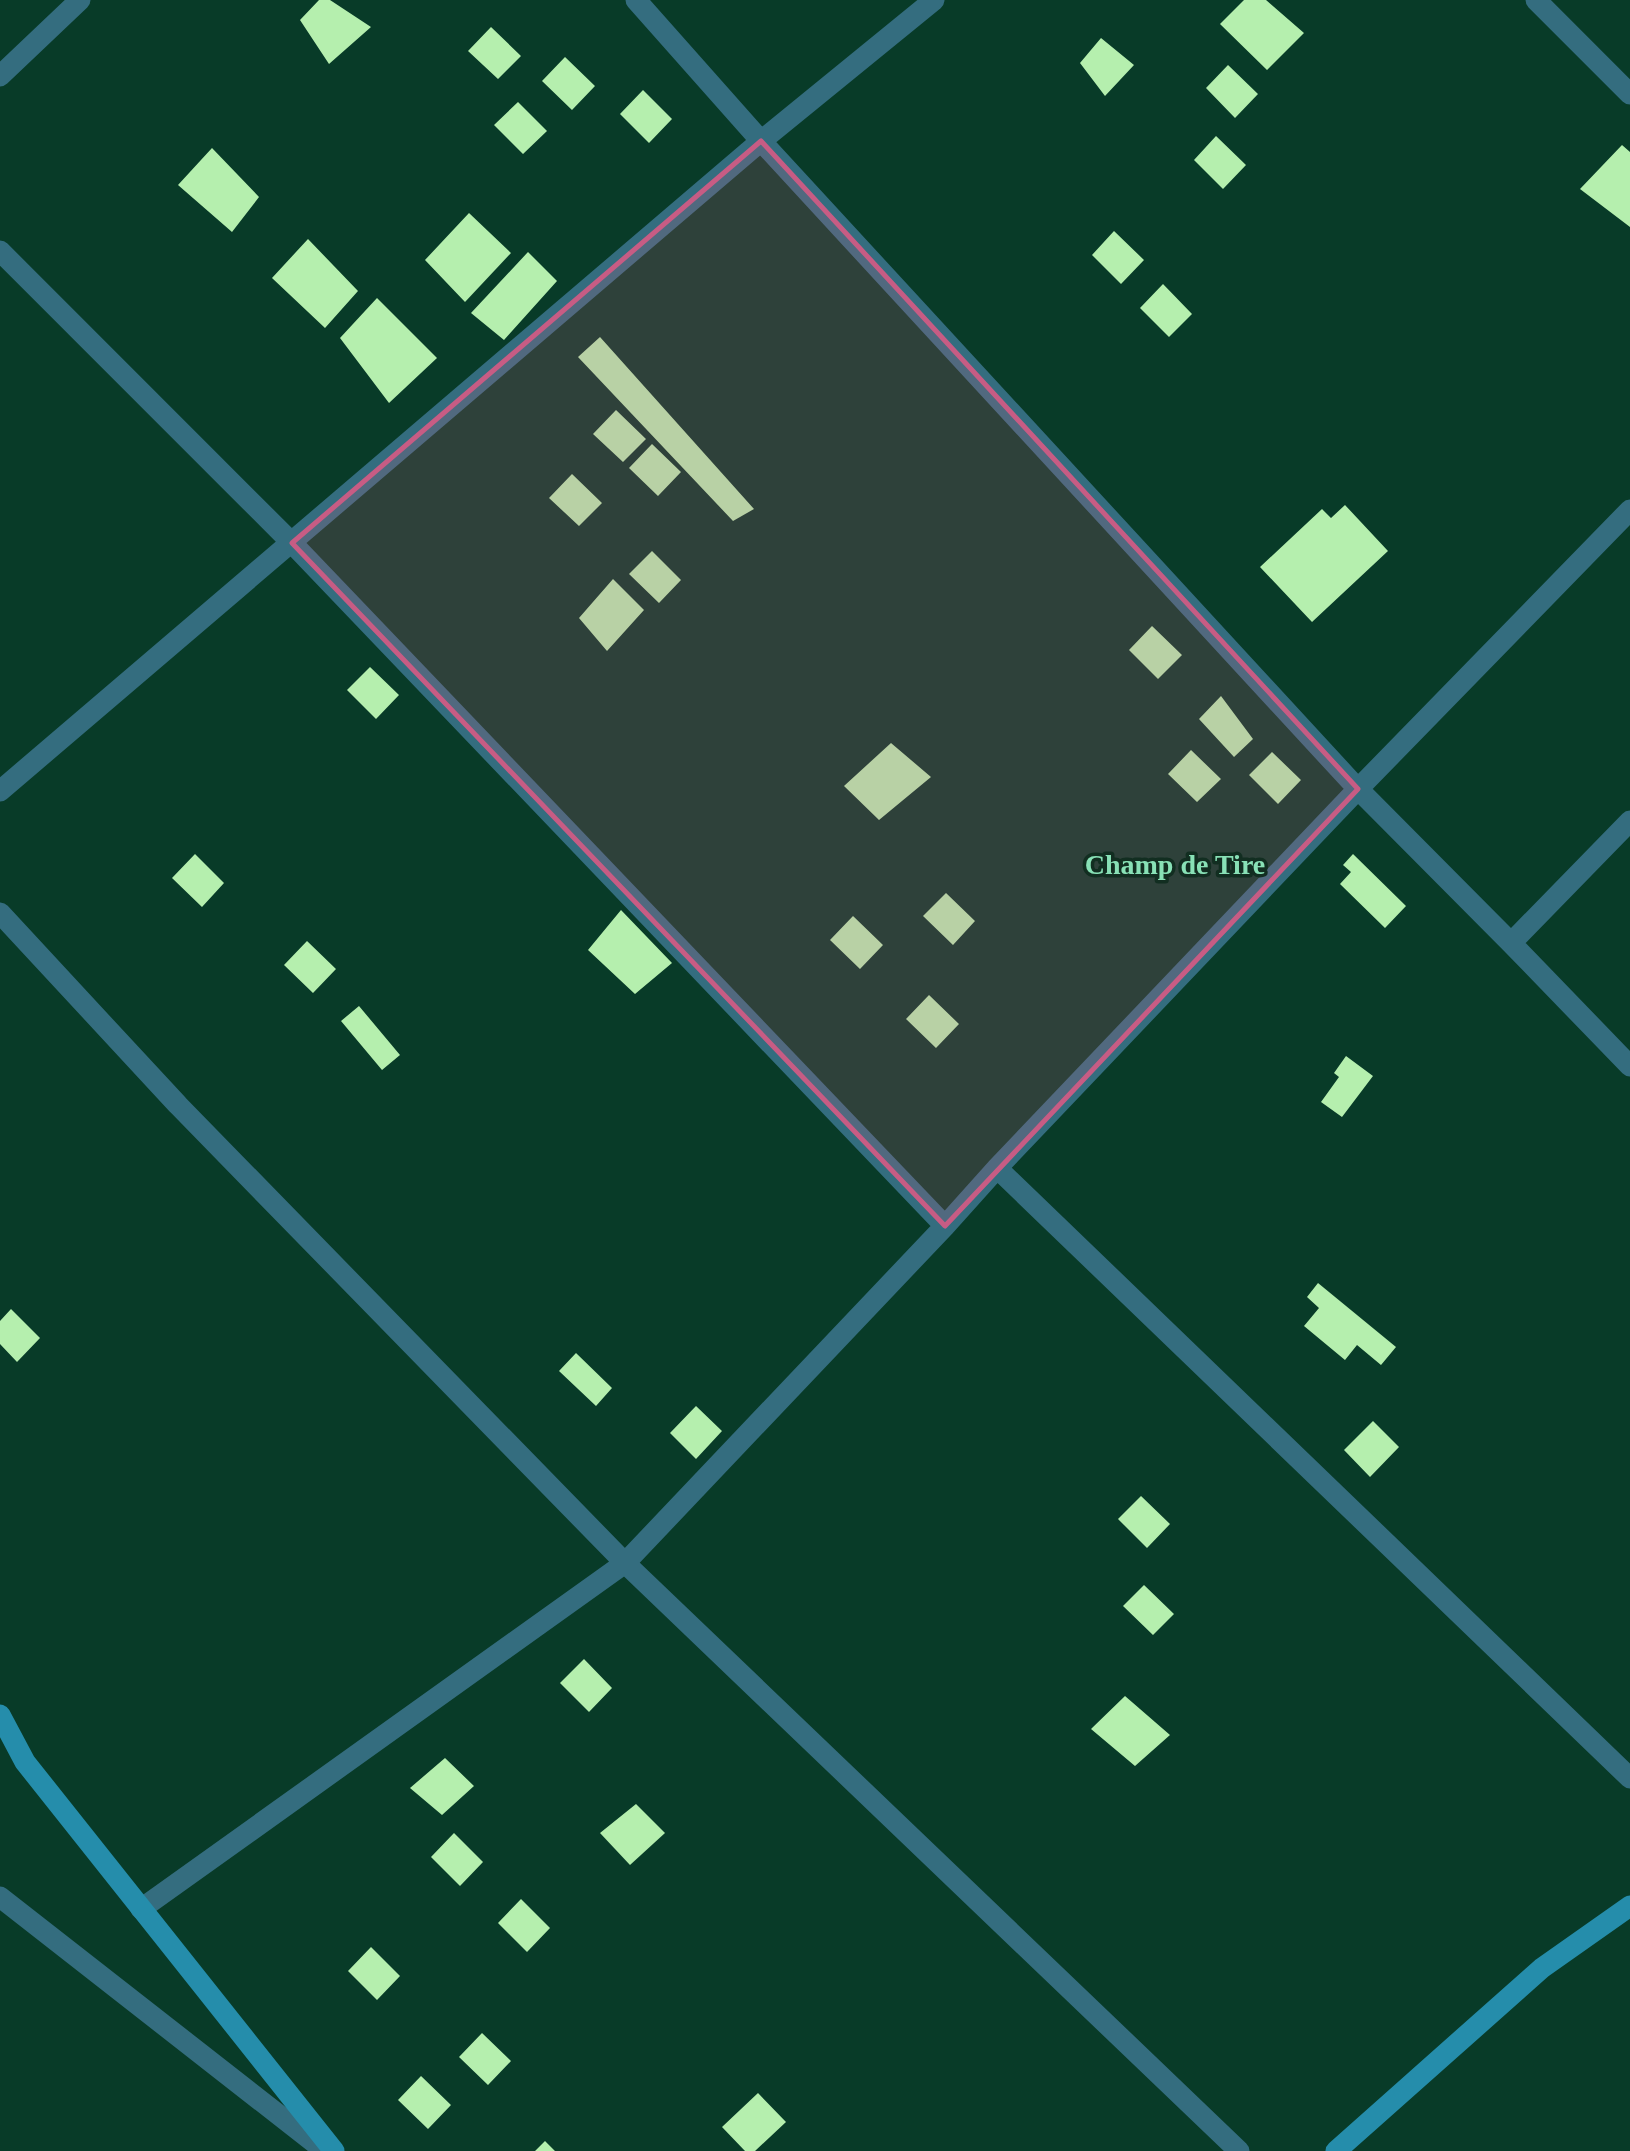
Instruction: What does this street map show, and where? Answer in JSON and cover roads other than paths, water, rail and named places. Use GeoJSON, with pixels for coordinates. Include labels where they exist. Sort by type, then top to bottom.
{"type":"FeatureCollection","features":[{"type":"Feature","properties":{"kind":"main road"},"geometry":{"type":"LineString","coordinates":[[0,1715],[25,1762],[334,2151]]}},
{"type":"Feature","properties":{"kind":"main road"},"geometry":{"type":"LineString","coordinates":[[1336,2151],[1542,1968],[1630,1906]]}},
{"type":"Feature","properties":{"kind":"street"},"geometry":{"type":"LineString","coordinates":[[0,76],[80,0]]}},
{"type":"Feature","properties":{"kind":"street"},"geometry":{"type":"LineString","coordinates":[[636,0],[761,141],[1358,789],[1630,1066]]}},
{"type":"Feature","properties":{"kind":"street"},"geometry":{"type":"LineString","coordinates":[[0,791],[761,141],[934,0]]}},
{"type":"Feature","properties":{"kind":"street"},"geometry":{"type":"LineString","coordinates":[[1536,0],[1630,94]]}},
{"type":"Feature","properties":{"kind":"street"},"geometry":{"type":"LineString","coordinates":[[0,251],[292,543],[945,1226]]}},
{"type":"Feature","properties":{"kind":"street"},"geometry":{"type":"LineString","coordinates":[[141,1909],[625,1563],[1358,789],[1630,510]]}},
{"type":"Feature","properties":{"kind":"street"},"geometry":{"type":"LineString","coordinates":[[1511,943],[1630,821]]}},
{"type":"Feature","properties":{"kind":"street"},"geometry":{"type":"LineString","coordinates":[[0,913],[178,1105],[625,1563],[1239,2151]]}},
{"type":"Feature","properties":{"kind":"street"},"geometry":{"type":"LineString","coordinates":[[997,1168],[1630,1778]]}},
{"type":"Feature","properties":{"kind":"street"},"geometry":{"type":"LineString","coordinates":[[0,1897],[325,2151]]}},
{"type":"Feature","properties":{"kind":"district","name":"Champ de Tire"},"geometry":{"type":"Point","coordinates":[1175,864]}}]}
